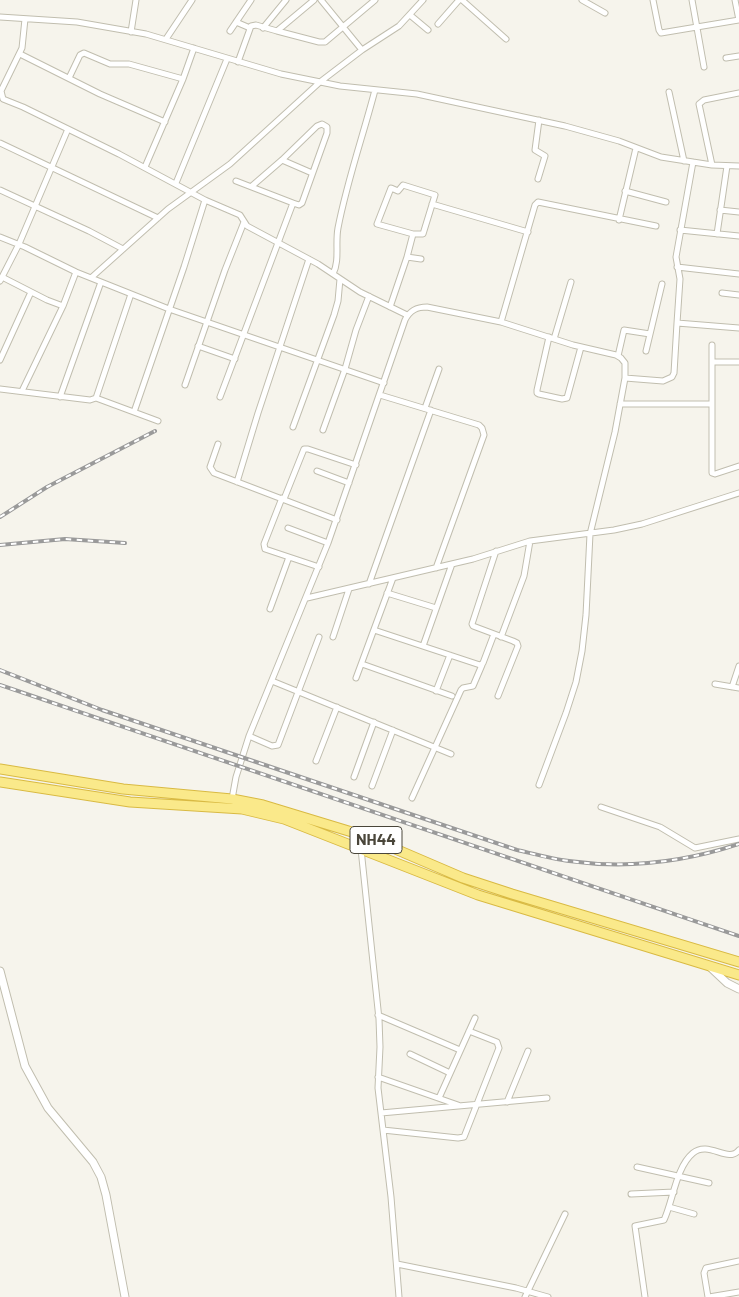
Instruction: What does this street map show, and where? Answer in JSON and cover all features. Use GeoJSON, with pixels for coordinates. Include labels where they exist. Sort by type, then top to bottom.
{"type":"FeatureCollection","features":[{"type":"Feature","properties":{"kind":"highway","name":"NH44"},"geometry":{"type":"LineString","coordinates":[[0,769],[123,789],[232,799],[263,805],[365,836],[471,880],[739,962]]}},
{"type":"Feature","properties":{"kind":"highway","name":"NH44"},"geometry":{"type":"LineString","coordinates":[[0,782],[130,802],[187,804],[242,810],[284,819],[478,895],[739,974]]}},
{"type":"Feature","properties":{"kind":"street"},"geometry":{"type":"LineString","coordinates":[[131,32],[136,0]]}},
{"type":"Feature","properties":{"kind":"street"},"geometry":{"type":"LineString","coordinates":[[166,39],[192,0]]}},
{"type":"Feature","properties":{"kind":"street"},"geometry":{"type":"LineString","coordinates":[[230,31],[250,0]]}},
{"type":"Feature","properties":{"kind":"street"},"geometry":{"type":"LineString","coordinates":[[263,28],[286,0]]}},
{"type":"Feature","properties":{"kind":"street"},"geometry":{"type":"LineString","coordinates":[[277,31],[314,0]]}},
{"type":"Feature","properties":{"kind":"street"},"geometry":{"type":"LineString","coordinates":[[321,0],[362,50]]}},
{"type":"Feature","properties":{"kind":"street"},"geometry":{"type":"LineString","coordinates":[[238,62],[250,28],[253,25],[322,43],[375,0]]}},
{"type":"Feature","properties":{"kind":"street"},"geometry":{"type":"LineString","coordinates":[[92,277],[158,218],[230,164],[320,82],[362,50],[392,31],[410,15],[422,0]]}},
{"type":"Feature","properties":{"kind":"street"},"geometry":{"type":"LineString","coordinates":[[438,24],[460,0],[506,39]]}},
{"type":"Feature","properties":{"kind":"street"},"geometry":{"type":"LineString","coordinates":[[582,0],[606,13]]}},
{"type":"Feature","properties":{"kind":"street"},"geometry":{"type":"LineString","coordinates":[[653,0],[660,32],[664,33],[739,20],[735,0]]}},
{"type":"Feature","properties":{"kind":"street"},"geometry":{"type":"LineString","coordinates":[[692,0],[704,66]]}},
{"type":"Feature","properties":{"kind":"street"},"geometry":{"type":"LineString","coordinates":[[410,15],[428,30]]}},
{"type":"Feature","properties":{"kind":"street"},"geometry":{"type":"LineString","coordinates":[[0,17],[77,22],[166,39],[281,74],[320,82],[417,94],[539,120],[619,141],[661,157],[712,165],[739,166]]}},
{"type":"Feature","properties":{"kind":"street"},"geometry":{"type":"LineString","coordinates":[[25,19],[22,48],[1,91],[2,98],[145,167],[206,200],[240,215],[247,226],[309,259],[368,296],[407,315]]}},
{"type":"Feature","properties":{"kind":"street"},"geometry":{"type":"LineString","coordinates":[[236,22],[250,28]]}},
{"type":"Feature","properties":{"kind":"street"},"geometry":{"type":"LineString","coordinates":[[145,167],[194,48]]}},
{"type":"Feature","properties":{"kind":"street"},"geometry":{"type":"LineString","coordinates":[[69,78],[77,60],[84,53],[110,64],[129,64],[183,78]]}},
{"type":"Feature","properties":{"kind":"street"},"geometry":{"type":"LineString","coordinates":[[20,54],[100,94],[165,122]]}},
{"type":"Feature","properties":{"kind":"street"},"geometry":{"type":"LineString","coordinates":[[726,58],[739,56]]}},
{"type":"Feature","properties":{"kind":"street"},"geometry":{"type":"LineString","coordinates":[[176,183],[227,59]]}},
{"type":"Feature","properties":{"kind":"street"},"geometry":{"type":"LineString","coordinates":[[333,274],[337,265],[336,238],[343,205],[375,90]]}},
{"type":"Feature","properties":{"kind":"street"},"geometry":{"type":"LineString","coordinates":[[669,92],[684,161]]}},
{"type":"Feature","properties":{"kind":"street"},"geometry":{"type":"LineString","coordinates":[[712,165],[700,104],[704,100],[739,93]]}},
{"type":"Feature","properties":{"kind":"street"},"geometry":{"type":"LineString","coordinates":[[538,180],[545,158],[545,154],[536,150],[539,120]]}},
{"type":"Feature","properties":{"kind":"street"},"geometry":{"type":"LineString","coordinates":[[236,181],[299,205],[302,203],[327,134],[325,125],[317,126],[252,186]]}},
{"type":"Feature","properties":{"kind":"street"},"geometry":{"type":"LineString","coordinates":[[63,306],[1,279],[19,244],[68,129]]}},
{"type":"Feature","properties":{"kind":"street"},"geometry":{"type":"LineString","coordinates":[[0,142],[158,218]]}},
{"type":"Feature","properties":{"kind":"street"},"geometry":{"type":"LineString","coordinates":[[619,220],[636,148]]}},
{"type":"Feature","properties":{"kind":"street"},"geometry":{"type":"LineString","coordinates":[[282,160],[312,173]]}},
{"type":"Feature","properties":{"kind":"street"},"geometry":{"type":"LineString","coordinates":[[625,378],[663,381],[668,380],[674,373],[680,279],[676,267],[676,258],[693,162]]}},
{"type":"Feature","properties":{"kind":"street"},"geometry":{"type":"LineString","coordinates":[[717,234],[727,166]]}},
{"type":"Feature","properties":{"kind":"street"},"geometry":{"type":"LineString","coordinates":[[403,185],[435,195],[423,234],[413,234],[377,224],[391,188],[398,191],[403,185]]}},
{"type":"Feature","properties":{"kind":"street"},"geometry":{"type":"LineString","coordinates":[[0,190],[123,249]]}},
{"type":"Feature","properties":{"kind":"street"},"geometry":{"type":"LineString","coordinates":[[625,191],[666,202]]}},
{"type":"Feature","properties":{"kind":"street"},"geometry":{"type":"LineString","coordinates":[[134,412],[206,200]]}},
{"type":"Feature","properties":{"kind":"street"},"geometry":{"type":"LineString","coordinates":[[500,322],[535,205],[538,202],[656,226]]}},
{"type":"Feature","properties":{"kind":"street"},"geometry":{"type":"LineString","coordinates":[[220,397],[293,203]]}},
{"type":"Feature","properties":{"kind":"street"},"geometry":{"type":"LineString","coordinates":[[432,204],[528,232]]}},
{"type":"Feature","properties":{"kind":"street"},"geometry":{"type":"LineString","coordinates":[[720,210],[739,212]]}},
{"type":"Feature","properties":{"kind":"street"},"geometry":{"type":"LineString","coordinates":[[185,385],[244,222]]}},
{"type":"Feature","properties":{"kind":"street"},"geometry":{"type":"LineString","coordinates":[[680,230],[739,236]]}},
{"type":"Feature","properties":{"kind":"street"},"geometry":{"type":"LineString","coordinates":[[390,307],[413,234]]}},
{"type":"Feature","properties":{"kind":"street"},"geometry":{"type":"LineString","coordinates":[[0,237],[19,244],[76,272],[169,309],[384,383]]}},
{"type":"Feature","properties":{"kind":"street"},"geometry":{"type":"LineString","coordinates":[[407,257],[421,259]]}},
{"type":"Feature","properties":{"kind":"street"},"geometry":{"type":"LineString","coordinates":[[237,482],[309,259]]}},
{"type":"Feature","properties":{"kind":"street"},"geometry":{"type":"LineString","coordinates":[[676,267],[739,274]]}},
{"type":"Feature","properties":{"kind":"street"},"geometry":{"type":"LineString","coordinates":[[22,391],[63,306],[76,272]]}},
{"type":"Feature","properties":{"kind":"street"},"geometry":{"type":"LineString","coordinates":[[294,427],[337,305],[340,279]]}},
{"type":"Feature","properties":{"kind":"street"},"geometry":{"type":"LineString","coordinates":[[60,397],[101,282]]}},
{"type":"Feature","properties":{"kind":"street"},"geometry":{"type":"LineString","coordinates":[[571,282],[551,338],[537,393],[567,398],[581,347]]}},
{"type":"Feature","properties":{"kind":"street"},"geometry":{"type":"LineString","coordinates":[[646,351],[662,284]]}},
{"type":"Feature","properties":{"kind":"street"},"geometry":{"type":"LineString","coordinates":[[0,360],[31,292]]}},
{"type":"Feature","properties":{"kind":"street"},"geometry":{"type":"LineString","coordinates":[[722,293],[739,294]]}},
{"type":"Feature","properties":{"kind":"street"},"geometry":{"type":"LineString","coordinates":[[96,398],[131,294]]}},
{"type":"Feature","properties":{"kind":"street"},"geometry":{"type":"LineString","coordinates":[[322,430],[345,369],[368,296]]}},
{"type":"Feature","properties":{"kind":"street"},"geometry":{"type":"LineString","coordinates":[[232,799],[236,777],[250,736],[337,520],[407,315],[414,309],[427,307],[500,322],[581,347],[618,356],[625,363],[625,378],[620,404],[590,534],[586,616],[579,665],[566,713],[539,786]]}},
{"type":"Feature","properties":{"kind":"street"},"geometry":{"type":"LineString","coordinates":[[677,323],[739,328]]}},
{"type":"Feature","properties":{"kind":"street"},"geometry":{"type":"LineString","coordinates":[[618,356],[624,330],[650,334]]}},
{"type":"Feature","properties":{"kind":"street"},"geometry":{"type":"LineString","coordinates":[[712,345],[712,473],[719,473],[739,466]]}},
{"type":"Feature","properties":{"kind":"street"},"geometry":{"type":"LineString","coordinates":[[198,346],[235,359]]}},
{"type":"Feature","properties":{"kind":"street"},"geometry":{"type":"LineString","coordinates":[[712,362],[739,362]]}},
{"type":"Feature","properties":{"kind":"street"},"geometry":{"type":"LineString","coordinates":[[369,584],[428,409],[438,369]]}},
{"type":"Feature","properties":{"kind":"street"},"geometry":{"type":"LineString","coordinates":[[0,389],[90,400],[96,398],[158,421]]}},
{"type":"Feature","properties":{"kind":"street"},"geometry":{"type":"LineString","coordinates":[[380,394],[479,425],[482,428],[484,435],[436,568]]}},
{"type":"Feature","properties":{"kind":"street"},"geometry":{"type":"LineString","coordinates":[[620,404],[712,404]]}},
{"type":"Feature","properties":{"kind":"street"},"geometry":{"type":"LineString","coordinates":[[218,444],[210,465],[210,469],[214,473],[337,520]]}},
{"type":"Feature","properties":{"kind":"street"},"geometry":{"type":"LineString","coordinates":[[319,567],[267,550],[264,546],[304,449],[356,465]]}},
{"type":"Feature","properties":{"kind":"street"},"geometry":{"type":"LineString","coordinates":[[318,472],[349,483]]}},
{"type":"Feature","properties":{"kind":"street"},"geometry":{"type":"LineString","coordinates":[[307,598],[452,564],[530,541],[556,536],[590,534],[642,524],[739,493]]}},
{"type":"Feature","properties":{"kind":"street"},"geometry":{"type":"LineString","coordinates":[[288,528],[328,543]]}},
{"type":"Feature","properties":{"kind":"street"},"geometry":{"type":"LineString","coordinates":[[501,637],[524,576],[530,541]]}},
{"type":"Feature","properties":{"kind":"street"},"geometry":{"type":"LineString","coordinates":[[496,551],[472,624],[517,643],[518,646],[498,696]]}},
{"type":"Feature","properties":{"kind":"street"},"geometry":{"type":"LineString","coordinates":[[270,608],[289,557]]}},
{"type":"Feature","properties":{"kind":"street"},"geometry":{"type":"LineString","coordinates":[[422,646],[452,564]]}},
{"type":"Feature","properties":{"kind":"street"},"geometry":{"type":"LineString","coordinates":[[356,678],[393,578]]}},
{"type":"Feature","properties":{"kind":"street"},"geometry":{"type":"LineString","coordinates":[[333,637],[349,589]]}},
{"type":"Feature","properties":{"kind":"street"},"geometry":{"type":"LineString","coordinates":[[387,593],[436,608]]}},
{"type":"Feature","properties":{"kind":"street"},"geometry":{"type":"LineString","coordinates":[[374,630],[482,665]]}},
{"type":"Feature","properties":{"kind":"street"},"geometry":{"type":"LineString","coordinates":[[412,798],[462,689],[473,686],[494,634]]}},
{"type":"Feature","properties":{"kind":"street"},"geometry":{"type":"LineString","coordinates":[[250,736],[272,746],[278,745],[319,637]]}},
{"type":"Feature","properties":{"kind":"street"},"geometry":{"type":"LineString","coordinates":[[436,691],[450,655]]}},
{"type":"Feature","properties":{"kind":"street"},"geometry":{"type":"LineString","coordinates":[[362,664],[452,696]]}},
{"type":"Feature","properties":{"kind":"street"},"geometry":{"type":"LineString","coordinates":[[732,687],[739,666]]}},
{"type":"Feature","properties":{"kind":"street"},"geometry":{"type":"LineString","coordinates":[[272,681],[451,754]]}},
{"type":"Feature","properties":{"kind":"street"},"geometry":{"type":"LineString","coordinates":[[715,684],[739,688]]}},
{"type":"Feature","properties":{"kind":"street"},"geometry":{"type":"LineString","coordinates":[[316,761],[337,707]]}},
{"type":"Feature","properties":{"kind":"street"},"geometry":{"type":"LineString","coordinates":[[354,777],[374,722]]}},
{"type":"Feature","properties":{"kind":"street"},"geometry":{"type":"LineString","coordinates":[[372,786],[394,730]]}},
{"type":"Feature","properties":{"kind":"street"},"geometry":{"type":"LineString","coordinates":[[601,807],[654,825],[695,848],[739,839]]}},
{"type":"Feature","properties":{"kind":"street"},"geometry":{"type":"LineString","coordinates":[[365,836],[361,849],[378,1015],[380,1047],[378,1077],[399,1297]]}},
{"type":"Feature","properties":{"kind":"street"},"geometry":{"type":"LineString","coordinates":[[708,965],[727,983],[739,989]]}},
{"type":"Feature","properties":{"kind":"street"},"geometry":{"type":"LineString","coordinates":[[0,971],[25,1066],[34,1086],[48,1108],[93,1162],[101,1177],[126,1297]]}},
{"type":"Feature","properties":{"kind":"street"},"geometry":{"type":"LineString","coordinates":[[378,1015],[460,1050]]}},
{"type":"Feature","properties":{"kind":"street"},"geometry":{"type":"LineString","coordinates":[[439,1098],[475,1018]]}},
{"type":"Feature","properties":{"kind":"street"},"geometry":{"type":"LineString","coordinates":[[383,1130],[461,1138],[465,1134],[500,1046],[497,1042],[469,1031]]}},
{"type":"Feature","properties":{"kind":"street"},"geometry":{"type":"LineString","coordinates":[[507,1102],[528,1051]]}},
{"type":"Feature","properties":{"kind":"street"},"geometry":{"type":"LineString","coordinates":[[410,1054],[450,1072]]}},
{"type":"Feature","properties":{"kind":"street"},"geometry":{"type":"LineString","coordinates":[[378,1077],[461,1106]]}},
{"type":"Feature","properties":{"kind":"street"},"geometry":{"type":"LineString","coordinates":[[381,1113],[547,1098]]}},
{"type":"Feature","properties":{"kind":"street"},"geometry":{"type":"LineString","coordinates":[[645,1297],[635,1226],[662,1222],[688,1159],[701,1148],[731,1155],[736,1154],[739,1150]]}},
{"type":"Feature","properties":{"kind":"street"},"geometry":{"type":"LineString","coordinates":[[637,1167],[709,1182]]}},
{"type":"Feature","properties":{"kind":"street"},"geometry":{"type":"LineString","coordinates":[[632,1194],[674,1192]]}},
{"type":"Feature","properties":{"kind":"street"},"geometry":{"type":"LineString","coordinates":[[669,1208],[694,1214]]}},
{"type":"Feature","properties":{"kind":"street"},"geometry":{"type":"LineString","coordinates":[[525,1297],[566,1214]]}},
{"type":"Feature","properties":{"kind":"street"},"geometry":{"type":"LineString","coordinates":[[739,1261],[706,1268],[704,1273],[709,1297],[739,1292]]}},
{"type":"Feature","properties":{"kind":"street"},"geometry":{"type":"LineString","coordinates":[[397,1264],[528,1290],[548,1297]]}},
{"type":"Feature","properties":{"kind":"railway"},"geometry":{"type":"LineString","coordinates":[[0,517],[47,487],[155,431]]}},
{"type":"Feature","properties":{"kind":"railway"},"geometry":{"type":"LineString","coordinates":[[0,545],[65,539],[125,543]]}},
{"type":"Feature","properties":{"kind":"railway"},"geometry":{"type":"LineString","coordinates":[[0,670],[102,710],[536,855],[590,863],[634,864],[677,859],[739,844]]}},
{"type":"Feature","properties":{"kind":"railway"},"geometry":{"type":"LineString","coordinates":[[0,685],[739,936]]}}]}
